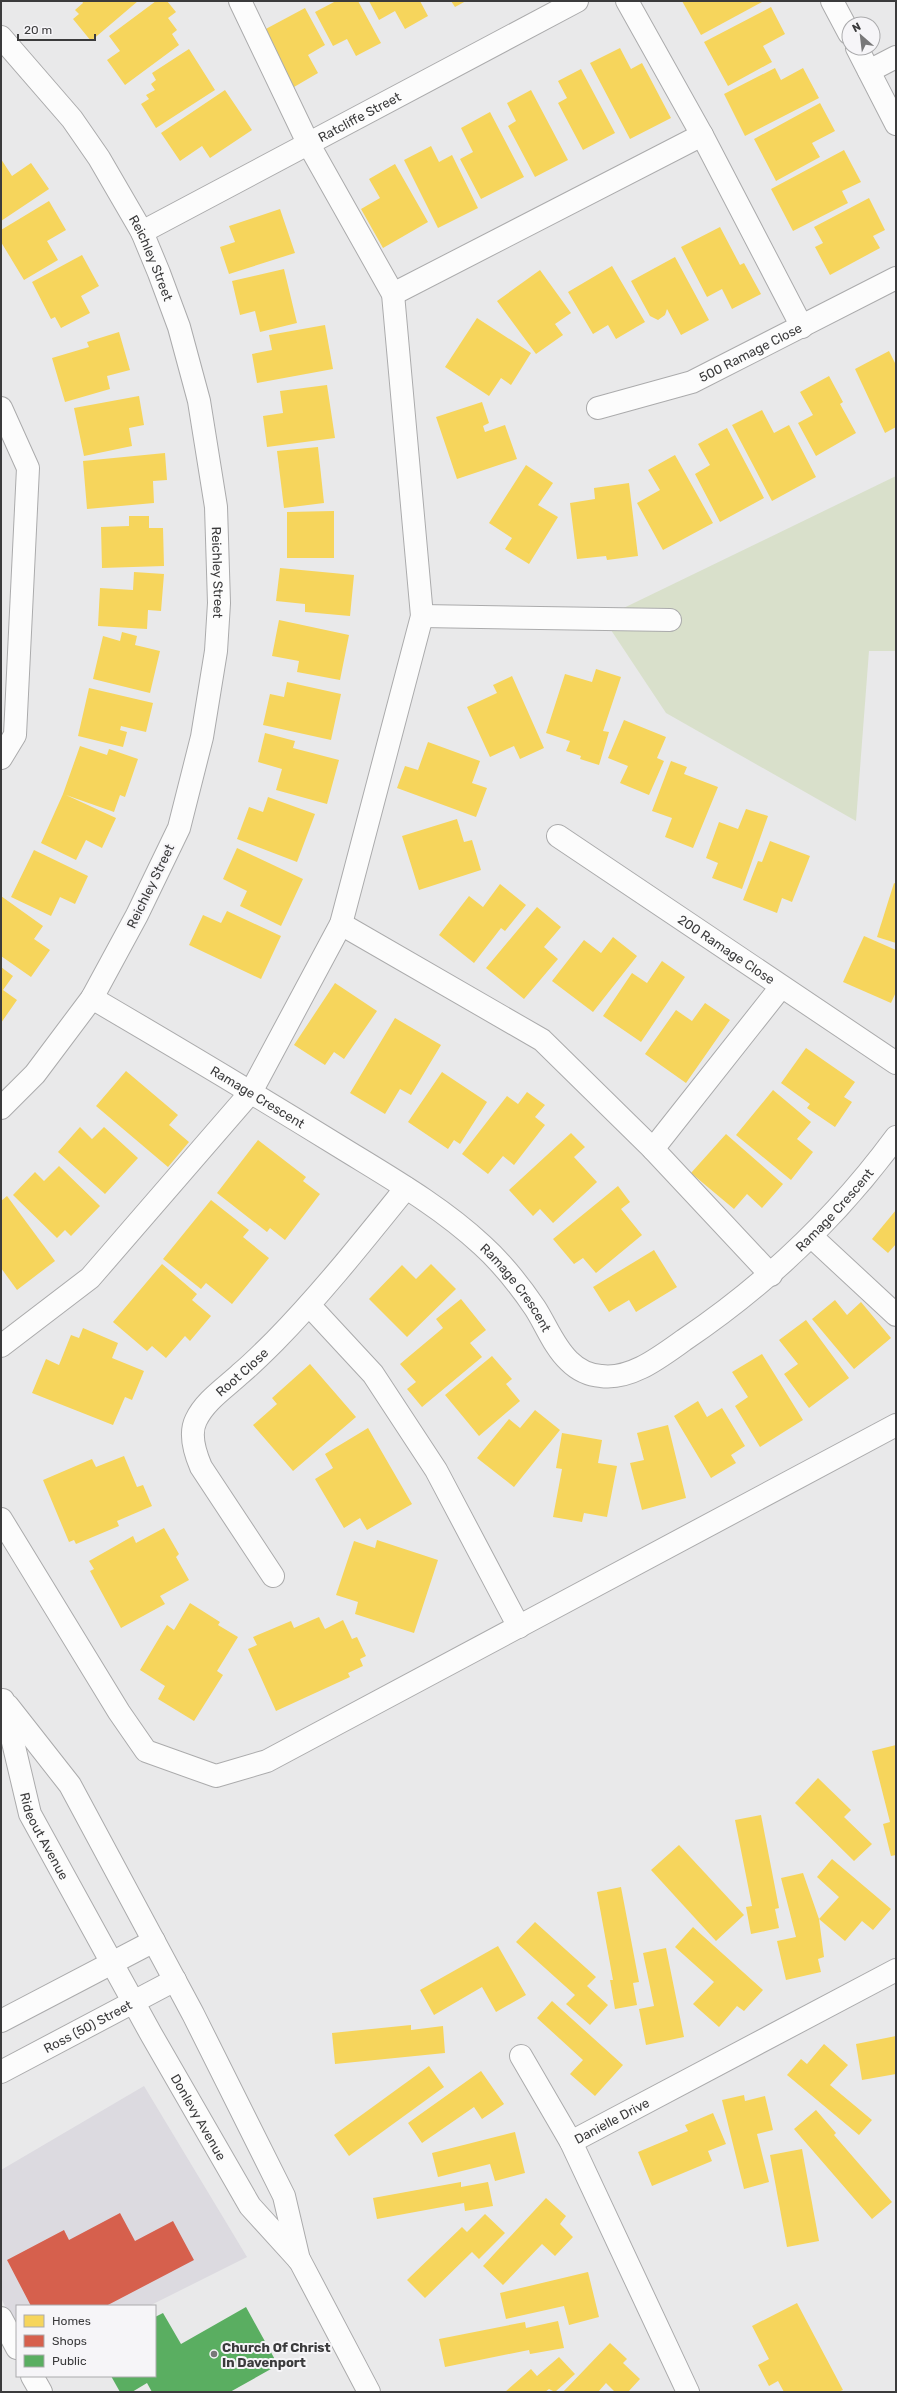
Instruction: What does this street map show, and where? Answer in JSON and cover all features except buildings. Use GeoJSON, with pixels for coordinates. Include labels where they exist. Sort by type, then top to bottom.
{"type":"FeatureCollection","features":[{"type":"Feature","properties":{"kind":"street"},"geometry":{"type":"LineString","coordinates":[[1,1346],[90,1278],[251,1092],[341,924],[422,616],[393,294],[308,143],[240,1]]}},
{"type":"Feature","properties":{"kind":"street","name":"Ratcliffe Street"},"geometry":{"type":"LineString","coordinates":[[142,232],[577,1]]}},
{"type":"Feature","properties":{"kind":"street"},"geometry":{"type":"LineString","coordinates":[[627,1],[702,135],[802,326]]}},
{"type":"Feature","properties":{"kind":"street"},"geometry":{"type":"LineString","coordinates":[[832,1],[841,18]]}},
{"type":"Feature","properties":{"kind":"street","name":"Reichley Street"},"geometry":{"type":"LineString","coordinates":[[1,37],[72,119],[99,158],[142,232],[179,327],[199,401],[216,507],[219,603],[216,651],[202,737],[179,828],[137,915],[92,998],[34,1074],[1,1108]]}},
{"type":"Feature","properties":{"kind":"street"},"geometry":{"type":"LineString","coordinates":[[861,56],[896,124]]}},
{"type":"Feature","properties":{"kind":"street"},"geometry":{"type":"LineString","coordinates":[[869,71],[896,58]]}},
{"type":"Feature","properties":{"kind":"street"},"geometry":{"type":"LineString","coordinates":[[393,294],[702,135]]}},
{"type":"Feature","properties":{"kind":"street","name":"500 Ramage Close"},"geometry":{"type":"LineString","coordinates":[[598,408],[692,382],[896,278]]}},
{"type":"Feature","properties":{"kind":"street"},"geometry":{"type":"LineString","coordinates":[[1,408],[28,468],[8,733],[1,758]]}},
{"type":"Feature","properties":{"kind":"street"},"geometry":{"type":"LineString","coordinates":[[422,616],[670,620]]}},
{"type":"Feature","properties":{"kind":"street","name":"200 Ramage Close"},"geometry":{"type":"LineString","coordinates":[[558,836],[896,1063]]}},
{"type":"Feature","properties":{"kind":"street"},"geometry":{"type":"LineString","coordinates":[[341,924],[542,1040],[653,1149],[771,1275]]}},
{"type":"Feature","properties":{"kind":"street"},"geometry":{"type":"LineString","coordinates":[[653,1149],[781,987]]}},
{"type":"Feature","properties":{"kind":"street","name":"Ramage Crescent"},"geometry":{"type":"LineString","coordinates":[[92,998],[251,1092],[406,1188],[461,1226],[486,1248],[523,1290],[568,1360],[589,1374],[617,1377],[633,1371],[665,1353],[711,1322],[771,1275],[812,1237],[853,1194],[896,1137]]}},
{"type":"Feature","properties":{"kind":"street","name":"Root Close"},"geometry":{"type":"LineString","coordinates":[[273,1576],[201,1467],[195,1454],[195,1422],[201,1410],[246,1369],[309,1305],[406,1188]]}},
{"type":"Feature","properties":{"kind":"street"},"geometry":{"type":"LineString","coordinates":[[812,1237],[896,1315]]}},
{"type":"Feature","properties":{"kind":"street"},"geometry":{"type":"LineString","coordinates":[[309,1305],[373,1374],[436,1470],[519,1627]]}},
{"type":"Feature","properties":{"kind":"street"},"geometry":{"type":"LineString","coordinates":[[1,1518],[119,1712],[146,1751],[216,1776],[267,1761],[896,1425]]}},
{"type":"Feature","properties":{"kind":"street","name":"Rideout Avenue"},"geometry":{"type":"LineString","coordinates":[[2,1698],[70,1785],[154,1941]]}},
{"type":"Feature","properties":{"kind":"street","name":"Rideout Avenue"},"geometry":{"type":"LineString","coordinates":[[2,1698],[30,1814],[113,1962]]}},
{"type":"Feature","properties":{"kind":"street"},"geometry":{"type":"LineString","coordinates":[[1,2021],[154,1941]]}},
{"type":"Feature","properties":{"kind":"street","name":"Donlevy Avenue"},"geometry":{"type":"LineString","coordinates":[[154,1941],[284,2196],[300,2261],[369,2392]]}},
{"type":"Feature","properties":{"kind":"street","name":"Donlevy Avenue"},"geometry":{"type":"LineString","coordinates":[[113,1962],[151,2034],[250,2206],[300,2261]]}},
{"type":"Feature","properties":{"kind":"street","name":"Danielle Drive"},"geometry":{"type":"LineString","coordinates":[[688,2392],[571,2142],[896,1970]]}},
{"type":"Feature","properties":{"kind":"street","name":"Ross (50) Street"},"geometry":{"type":"LineString","coordinates":[[1,2072],[175,1980]]}},
{"type":"Feature","properties":{"kind":"street"},"geometry":{"type":"LineString","coordinates":[[521,2056],[571,2142]]}},
{"type":"Feature","properties":{"kind":"street"},"geometry":{"type":"LineString","coordinates":[[1,2318],[16,2346]]}},
{"type":"Feature","properties":{"kind":"street"},"geometry":{"type":"LineString","coordinates":[[33,2377],[41,2392]]}},
{"type":"Feature","properties":{"kind":"shaded area"},"geometry":{"type":"Polygon","coordinates":[[[144,2086],[247,2257],[151,2305],[16,2305],[16,2328],[1,2298],[1,2170],[144,2086]]]}},
{"type":"Feature","properties":{"kind":"green space"},"geometry":{"type":"Polygon","coordinates":[[[896,476],[896,651],[869,651],[856,821],[666,713],[603,618],[896,476]]]}},
{"type":"Feature","properties":{"kind":"place","name":"Church Of Christ In Davenport"},"geometry":{"type":"Point","coordinates":[214,2354]}}]}
